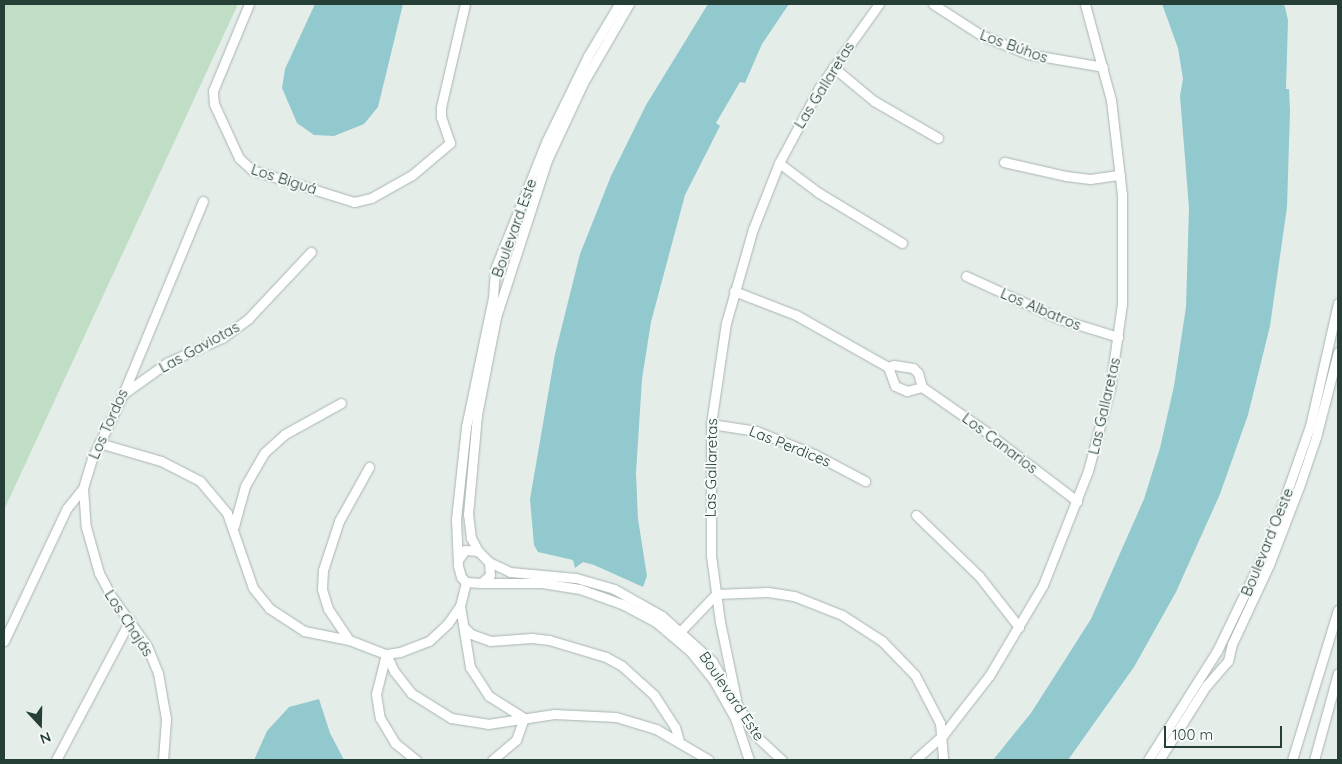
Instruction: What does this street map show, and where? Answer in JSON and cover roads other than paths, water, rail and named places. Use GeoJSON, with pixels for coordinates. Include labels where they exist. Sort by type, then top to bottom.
{"type":"FeatureCollection","features":[{"type":"Feature","properties":{"kind":"street","name":"Los Biguá"},"geometry":{"type":"LineString","coordinates":[[249,4],[213,91],[221,120],[245,166],[360,202],[421,169],[450,142],[441,117],[441,107],[465,4]]}},
{"type":"Feature","properties":{"kind":"street","name":"Boulevard Este"},"geometry":{"type":"LineString","coordinates":[[458,560],[456,519],[461,463],[479,375],[494,283],[500,260],[544,159],[619,4]]}},
{"type":"Feature","properties":{"kind":"street","name":"Boulevard Este"},"geometry":{"type":"LineString","coordinates":[[592,58],[629,4]]}},
{"type":"Feature","properties":{"kind":"street","name":"Las Gallaretas"},"geometry":{"type":"LineString","coordinates":[[736,699],[716,594],[711,555],[711,424],[721,350],[734,291],[753,229],[779,163],[833,67],[880,4]]}},
{"type":"Feature","properties":{"kind":"street","name":"Los Búhos"},"geometry":{"type":"LineString","coordinates":[[933,4],[981,35],[1028,54],[1103,67]]}},
{"type":"Feature","properties":{"kind":"street","name":"Las Gallaretas"},"geometry":{"type":"LineString","coordinates":[[915,760],[943,734],[989,676],[1043,585],[1077,501],[1099,435],[1118,337],[1123,252],[1120,175],[1103,67],[1085,4]]}},
{"type":"Feature","properties":{"kind":"street"},"geometry":{"type":"LineString","coordinates":[[833,67],[874,101],[938,138]]}},
{"type":"Feature","properties":{"kind":"street","name":"Boulevard Este"},"geometry":{"type":"LineString","coordinates":[[478,552],[471,538],[468,514],[479,375],[544,159]]}},
{"type":"Feature","properties":{"kind":"street"},"geometry":{"type":"LineString","coordinates":[[1004,162],[1066,176],[1090,178],[1120,175]]}},
{"type":"Feature","properties":{"kind":"street"},"geometry":{"type":"LineString","coordinates":[[779,163],[846,210],[902,243]]}},
{"type":"Feature","properties":{"kind":"street","name":"Los Tordos"},"geometry":{"type":"LineString","coordinates":[[4,641],[68,508],[83,488],[99,443],[123,394],[203,201]]}},
{"type":"Feature","properties":{"kind":"street","name":"Las Gaviotas"},"geometry":{"type":"LineString","coordinates":[[123,394],[162,366],[222,338],[248,319],[311,252]]}},
{"type":"Feature","properties":{"kind":"street"},"geometry":{"type":"LineString","coordinates":[[500,260],[506,261],[511,267]]}},
{"type":"Feature","properties":{"kind":"street","name":"Los Albatros"},"geometry":{"type":"LineString","coordinates":[[966,276],[1060,319],[1118,337]]}},
{"type":"Feature","properties":{"kind":"street"},"geometry":{"type":"LineString","coordinates":[[494,283],[506,283]]}},
{"type":"Feature","properties":{"kind":"street","name":"Los Canarios"},"geometry":{"type":"LineString","coordinates":[[734,291],[796,315],[888,367],[901,364],[913,368],[918,373],[922,387],[985,430],[1077,501]]}},
{"type":"Feature","properties":{"kind":"street","name":"Boulevard Oeste"},"geometry":{"type":"LineString","coordinates":[[1328,376],[1338,303]]}},
{"type":"Feature","properties":{"kind":"street","name":"Boulevard Oeste"},"geometry":{"type":"LineString","coordinates":[[1153,759],[1230,654],[1251,595],[1295,485],[1328,376],[1338,352]]}},
{"type":"Feature","properties":{"kind":"street"},"geometry":{"type":"LineString","coordinates":[[888,367],[892,381],[900,389],[914,391],[922,387]]}},
{"type":"Feature","properties":{"kind":"street"},"geometry":{"type":"LineString","coordinates":[[234,527],[244,486],[265,452],[285,434],[340,403]]}},
{"type":"Feature","properties":{"kind":"street","name":"Las Perdices"},"geometry":{"type":"LineString","coordinates":[[711,424],[756,431],[814,454],[865,481]]}},
{"type":"Feature","properties":{"kind":"street"},"geometry":{"type":"LineString","coordinates":[[99,443],[161,461],[200,481],[219,500],[234,527],[247,577],[270,608],[304,631],[349,640],[386,654],[414,649],[429,641],[448,623],[460,606],[466,582]]}},
{"type":"Feature","properties":{"kind":"street"},"geometry":{"type":"LineString","coordinates":[[461,463],[472,464]]}},
{"type":"Feature","properties":{"kind":"street"},"geometry":{"type":"LineString","coordinates":[[349,640],[328,609],[322,589],[323,570],[343,513],[369,466]]}},
{"type":"Feature","properties":{"kind":"street","name":"Los Chajás"},"geometry":{"type":"LineString","coordinates":[[83,488],[85,519],[94,558],[106,588],[130,620],[152,657],[162,689],[166,719],[163,760]]}},
{"type":"Feature","properties":{"kind":"street"},"geometry":{"type":"LineString","coordinates":[[916,515],[979,576],[1019,627]]}},
{"type":"Feature","properties":{"kind":"street"},"geometry":{"type":"LineString","coordinates":[[465,550],[478,552],[489,562],[490,575],[480,583],[466,582],[458,572],[458,560],[465,550]]}},
{"type":"Feature","properties":{"kind":"street","name":"Boulevard Este"},"geometry":{"type":"LineString","coordinates":[[489,562],[510,572],[576,578],[614,589],[647,606],[712,662],[736,699],[755,735],[782,760]]}},
{"type":"Feature","properties":{"kind":"street","name":"Boulevard Este"},"geometry":{"type":"LineString","coordinates":[[480,583],[542,583],[580,589],[635,610],[678,633],[721,691],[735,718],[749,760]]}},
{"type":"Feature","properties":{"kind":"street"},"geometry":{"type":"LineString","coordinates":[[678,633],[716,594],[747,590],[794,596],[862,625],[915,675],[928,694],[943,734],[943,760]]}},
{"type":"Feature","properties":{"kind":"street","name":"Boulevard Oeste"},"geometry":{"type":"LineString","coordinates":[[1153,759],[1251,595]]}},
{"type":"Feature","properties":{"kind":"street"},"geometry":{"type":"LineString","coordinates":[[460,606],[467,656],[475,678],[497,703],[524,718]]}},
{"type":"Feature","properties":{"kind":"street"},"geometry":{"type":"LineString","coordinates":[[1292,760],[1338,610]]}},
{"type":"Feature","properties":{"kind":"street"},"geometry":{"type":"LineString","coordinates":[[56,760],[130,620]]}},
{"type":"Feature","properties":{"kind":"street"},"geometry":{"type":"LineString","coordinates":[[464,627],[471,634],[490,640],[540,639],[569,644],[622,666],[654,695],[675,727],[679,741]]}},
{"type":"Feature","properties":{"kind":"street"},"geometry":{"type":"LineString","coordinates":[[1217,651],[1224,650],[1230,654]]}},
{"type":"Feature","properties":{"kind":"street"},"geometry":{"type":"LineString","coordinates":[[386,654],[406,688],[445,716],[488,724],[524,718],[595,714],[638,723],[679,741],[709,760]]}},
{"type":"Feature","properties":{"kind":"street"},"geometry":{"type":"LineString","coordinates":[[386,654],[376,694],[380,718],[395,743],[416,760]]}},
{"type":"Feature","properties":{"kind":"street"},"geometry":{"type":"LineString","coordinates":[[1211,662],[1212,668],[1220,670]]}},
{"type":"Feature","properties":{"kind":"street"},"geometry":{"type":"LineString","coordinates":[[1314,760],[1336,689],[1338,672]]}},
{"type":"Feature","properties":{"kind":"street"},"geometry":{"type":"LineString","coordinates":[[492,760],[516,740],[524,718]]}},
{"type":"Feature","properties":{"kind":"water"},"geometry":{"type":"Polygon","coordinates":[[[315,4],[403,4],[378,107],[364,124],[334,136],[314,135],[297,123],[282,88],[285,69],[315,4]]]}},
{"type":"Feature","properties":{"kind":"water"},"geometry":{"type":"Polygon","coordinates":[[[708,4],[789,4],[762,44],[745,83],[740,82],[716,123],[720,126],[685,195],[651,322],[642,379],[636,473],[638,519],[647,576],[643,587],[594,565],[583,562],[575,568],[573,560],[538,552],[534,545],[530,499],[555,354],[580,254],[611,176],[646,105],[708,4]]]}},
{"type":"Feature","properties":{"kind":"water"},"geometry":{"type":"Polygon","coordinates":[[[1162,4],[1283,4],[1285,7],[1288,20],[1286,89],[1289,89],[1290,111],[1287,207],[1270,326],[1248,415],[1220,494],[1176,592],[1134,667],[1068,760],[993,760],[1031,713],[1091,619],[1144,499],[1160,448],[1174,386],[1186,307],[1189,208],[1180,96],[1183,79],[1178,48],[1162,4]]]}},
{"type":"Feature","properties":{"kind":"water"},"geometry":{"type":"Polygon","coordinates":[[[319,699],[330,733],[344,760],[254,760],[267,731],[289,707],[319,699]]]}}]}
